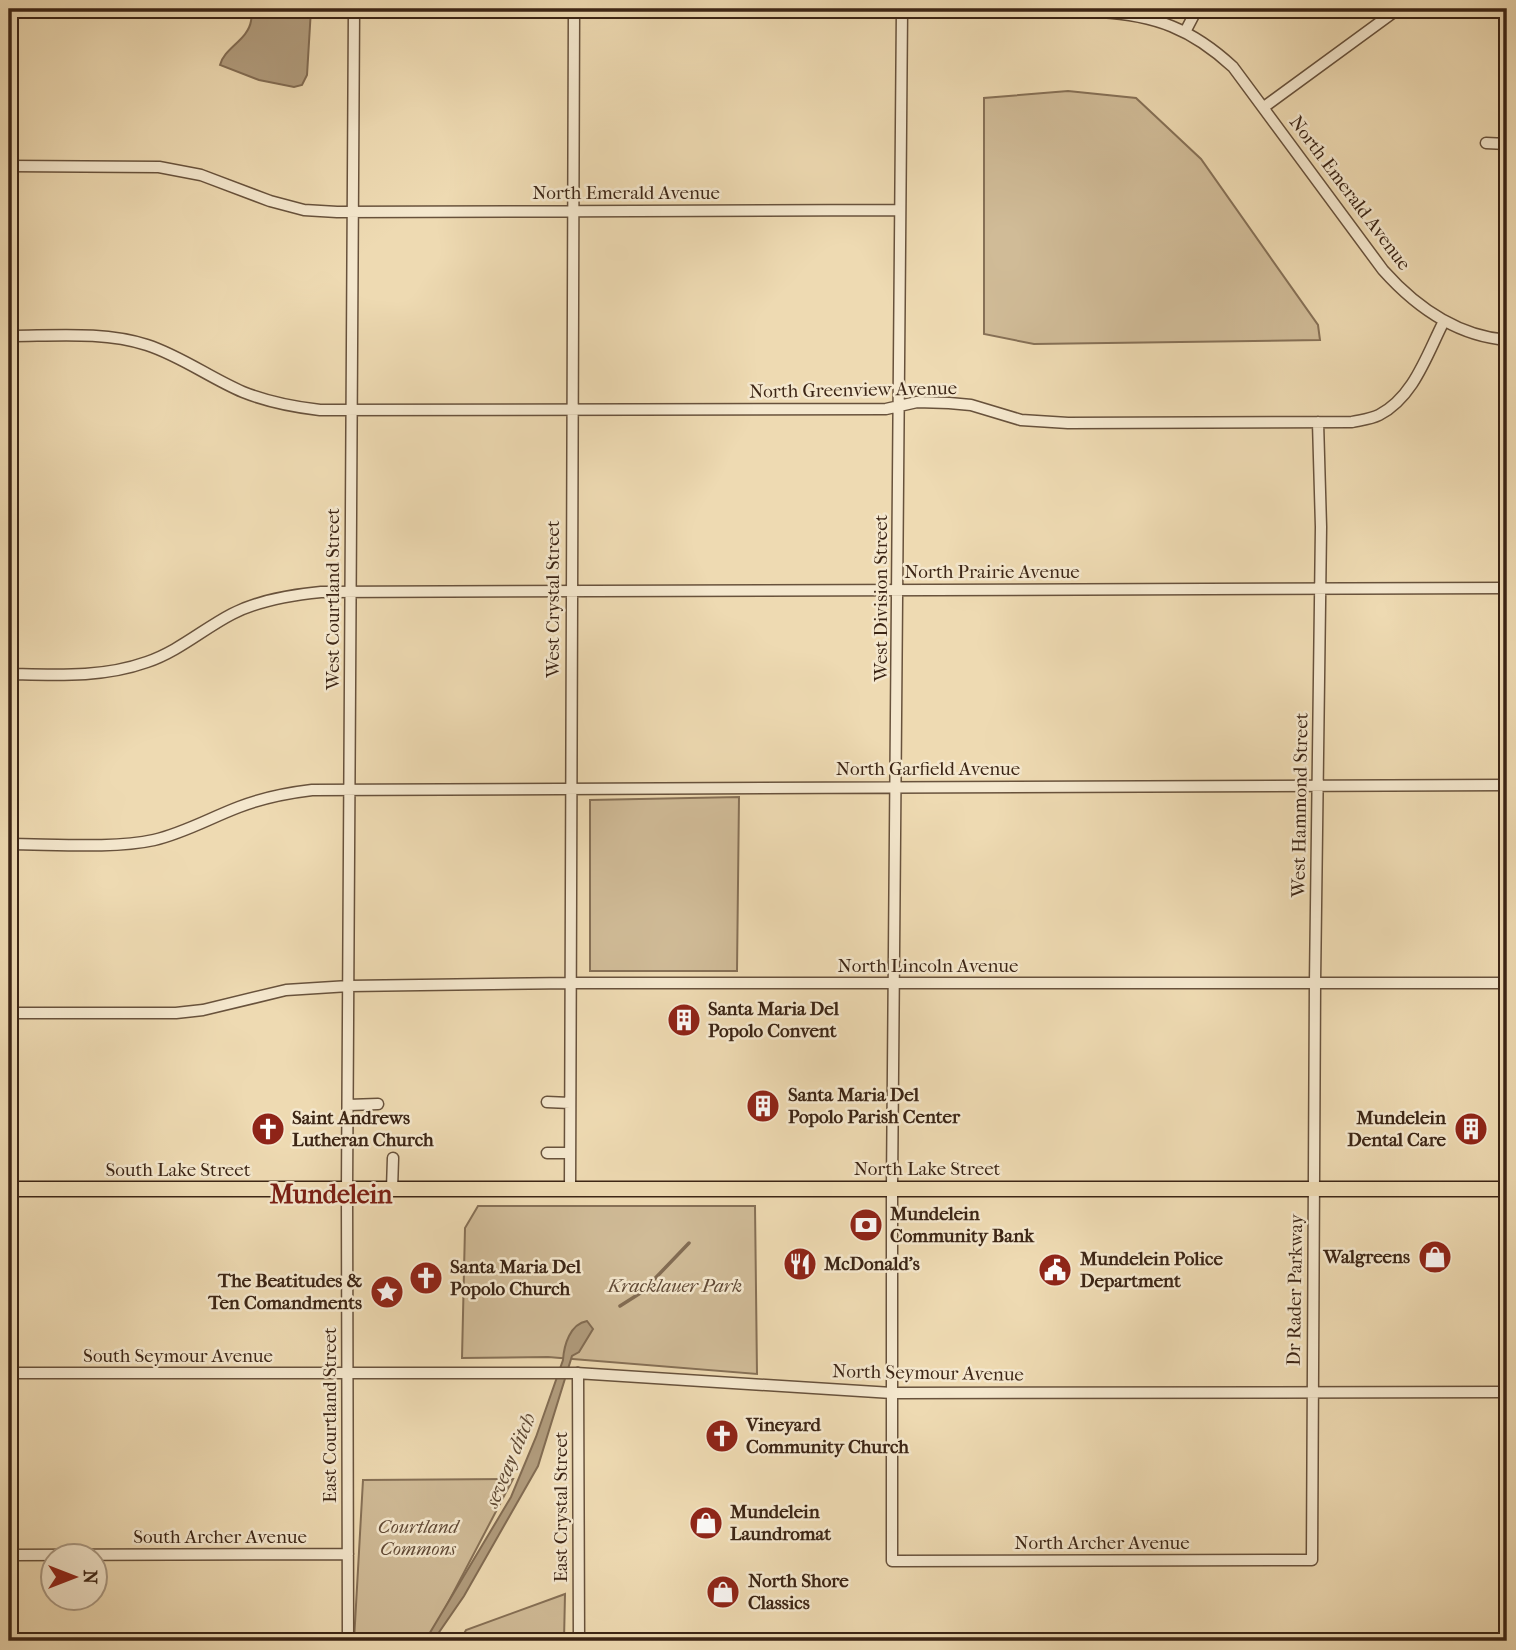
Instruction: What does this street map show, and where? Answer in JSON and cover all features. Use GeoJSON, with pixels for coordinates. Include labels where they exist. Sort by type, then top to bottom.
{"type":"FeatureCollection","features":[{"type":"Feature","properties":{"kind":"main road","name":"South Lake Street"},"geometry":{"type":"LineString","coordinates":[[9,1189],[347,1189]]}},
{"type":"Feature","properties":{"kind":"main road","name":"North Lake Street"},"geometry":{"type":"LineString","coordinates":[[347,1189],[1507,1189]]}},
{"type":"Feature","properties":{"kind":"street"},"geometry":{"type":"LineString","coordinates":[[1185,32],[1197,9]]}},
{"type":"Feature","properties":{"kind":"street"},"geometry":{"type":"LineString","coordinates":[[1264,107],[1398,9]]}},
{"type":"Feature","properties":{"kind":"street","name":"North Emerald Avenue"},"geometry":{"type":"LineString","coordinates":[[354,10],[902,10],[1127,13],[1169,23],[1212,48],[1233,67],[1383,270],[1411,300],[1444,321]]}},
{"type":"Feature","properties":{"kind":"street","name":"West Courtland Street"},"geometry":{"type":"LineString","coordinates":[[347,1189],[354,10]]}},
{"type":"Feature","properties":{"kind":"street","name":"West Crystal Street"},"geometry":{"type":"LineString","coordinates":[[570,1189],[574,10]]}},
{"type":"Feature","properties":{"kind":"street","name":"West Division Street"},"geometry":{"type":"LineString","coordinates":[[892,1561],[892,1188],[902,10]]}},
{"type":"Feature","properties":{"kind":"street"},"geometry":{"type":"LineString","coordinates":[[1486,143],[1507,144]]}},
{"type":"Feature","properties":{"kind":"street","name":"North Emerald Avenue"},"geometry":{"type":"LineString","coordinates":[[9,166],[178,169],[304,210],[900,210]]}},
{"type":"Feature","properties":{"kind":"street"},"geometry":{"type":"LineString","coordinates":[[1444,321],[1470,332],[1507,340]]}},
{"type":"Feature","properties":{"kind":"street","name":"North Greenview Avenue"},"geometry":{"type":"LineString","coordinates":[[9,336],[87,336],[122,339],[147,345],[177,357],[241,391],[266,400],[311,409],[886,409],[917,402],[971,405],[1021,420],[1068,424],[1318,422],[1376,417],[1392,407],[1409,390],[1444,321]]}},
{"type":"Feature","properties":{"kind":"street","name":"West Hammond Street"},"geometry":{"type":"LineString","coordinates":[[1314,1188],[1321,588],[1318,422]]}},
{"type":"Feature","properties":{"kind":"street","name":"North Prairie Avenue"},"geometry":{"type":"LineString","coordinates":[[9,674],[76,676],[127,668],[174,650],[225,618],[254,605],[298,595],[351,591],[1507,588]]}},
{"type":"Feature","properties":{"kind":"street","name":"North Garfield Avenue"},"geometry":{"type":"LineString","coordinates":[[9,844],[125,843],[151,840],[192,828],[265,798],[312,790],[570,787],[1507,786]]}},
{"type":"Feature","properties":{"kind":"street","name":"North Lincoln Avenue"},"geometry":{"type":"LineString","coordinates":[[9,1013],[176,1013],[203,1010],[286,990],[348,986],[571,983],[1507,983]]}},
{"type":"Feature","properties":{"kind":"street"},"geometry":{"type":"LineString","coordinates":[[547,1102],[570,1103]]}},
{"type":"Feature","properties":{"kind":"street"},"geometry":{"type":"LineString","coordinates":[[348,1105],[378,1104]]}},
{"type":"Feature","properties":{"kind":"street"},"geometry":{"type":"LineString","coordinates":[[547,1153],[570,1153]]}},
{"type":"Feature","properties":{"kind":"street"},"geometry":{"type":"LineString","coordinates":[[392,1189],[393,1158]]}},
{"type":"Feature","properties":{"kind":"street","name":"Dr Rader Parkway"},"geometry":{"type":"LineString","coordinates":[[1312,1560],[1314,1188]]}},
{"type":"Feature","properties":{"kind":"street","name":"East Courtland Street"},"geometry":{"type":"LineString","coordinates":[[347,1189],[348,1641]]}},
{"type":"Feature","properties":{"kind":"street","name":"South Seymour Avenue"},"geometry":{"type":"LineString","coordinates":[[9,1373],[348,1373]]}},
{"type":"Feature","properties":{"kind":"street","name":"North Seymour Avenue"},"geometry":{"type":"LineString","coordinates":[[348,1373],[577,1373],[891,1393],[1507,1392]]}},
{"type":"Feature","properties":{"kind":"street","name":"East Crystal Street"},"geometry":{"type":"LineString","coordinates":[[577,1373],[579,1641]]}},
{"type":"Feature","properties":{"kind":"street","name":"South Archer Avenue"},"geometry":{"type":"LineString","coordinates":[[9,1555],[348,1554]]}},
{"type":"Feature","properties":{"kind":"street","name":"North Archer Avenue"},"geometry":{"type":"LineString","coordinates":[[892,1561],[1312,1560]]}},
{"type":"Feature","properties":{"kind":"green space"},"geometry":{"type":"Polygon","coordinates":[[[1068,91],[1136,98],[1201,159],[1318,325],[1320,340],[1034,344],[984,334],[984,98],[1068,91]]]}},
{"type":"Feature","properties":{"kind":"green space"},"geometry":{"type":"Polygon","coordinates":[[[739,797],[737,971],[590,971],[590,800],[739,797]]]}},
{"type":"Feature","properties":{"kind":"green space","name":"Kracklauer Park"},"geometry":{"type":"Polygon","coordinates":[[[478,1206],[755,1206],[757,1374],[548,1357],[462,1358],[465,1228],[478,1206]]]}},
{"type":"Feature","properties":{"kind":"green space","name":"Courtland Commons"},"geometry":{"type":"Polygon","coordinates":[[[513,1479],[428,1641],[354,1641],[363,1480],[513,1479]]]}},
{"type":"Feature","properties":{"kind":"green space"},"geometry":{"type":"Polygon","coordinates":[[[565,1594],[564,1641],[460,1641],[466,1630],[565,1594]]]}},
{"type":"Feature","properties":{"kind":"shaded area"},"geometry":{"type":"Polygon","coordinates":[[[251,9],[311,9],[307,75],[302,85],[294,87],[259,80],[220,65],[222,59],[249,28],[251,9]]]}},
{"type":"Feature","properties":{"kind":"shaded area"},"geometry":{"type":"Polygon","coordinates":[[[587,1321],[593,1329],[579,1352],[572,1356],[538,1466],[464,1596],[433,1641],[425,1641],[511,1497],[536,1437],[569,1336],[576,1326],[587,1321]]]}},
{"type":"Feature","properties":{"kind":"waterway"},"geometry":{"type":"LineString","coordinates":[[620,1306],[642,1292],[689,1243]]}},
{"type":"Feature","properties":{"kind":"place","name":"Santa Maria Del Popolo Convent"},"geometry":{"type":"Point","coordinates":[684,1020]}},
{"type":"Feature","properties":{"kind":"place","name":"Santa Maria Del Popolo Parish Center"},"geometry":{"type":"Point","coordinates":[763,1106]}},
{"type":"Feature","properties":{"kind":"place","name":"Saint Andrews Lutheran Church"},"geometry":{"type":"Point","coordinates":[268,1129]}},
{"type":"Feature","properties":{"kind":"place","name":"Mundelein Dental Care"},"geometry":{"type":"Point","coordinates":[1471,1129]}},
{"type":"Feature","properties":{"kind":"place","name":"Mundelein Community Bank"},"geometry":{"type":"Point","coordinates":[866,1225]}},
{"type":"Feature","properties":{"kind":"place","name":"Walgreens"},"geometry":{"type":"Point","coordinates":[1435,1257]}},
{"type":"Feature","properties":{"kind":"place","name":"McDonald's"},"geometry":{"type":"Point","coordinates":[800,1264]}},
{"type":"Feature","properties":{"kind":"place","name":"Mundelein Police Department"},"geometry":{"type":"Point","coordinates":[1055,1270]}},
{"type":"Feature","properties":{"kind":"place","name":"Santa Maria Del Popolo Church"},"geometry":{"type":"Point","coordinates":[426,1278]}},
{"type":"Feature","properties":{"kind":"place","name":"The Beatitudes & Ten Comandments"},"geometry":{"type":"Point","coordinates":[387,1292]}},
{"type":"Feature","properties":{"kind":"place","name":"Vineyard Community Church"},"geometry":{"type":"Point","coordinates":[722,1436]}},
{"type":"Feature","properties":{"kind":"place","name":"Mundelein Laundromat"},"geometry":{"type":"Point","coordinates":[706,1523]}},
{"type":"Feature","properties":{"kind":"place","name":"North Shore Classics"},"geometry":{"type":"Point","coordinates":[723,1592]}},
{"type":"Feature","properties":{"kind":"district","name":"Mundelein"},"geometry":{"type":"Point","coordinates":[331,1194]}},
{"type":"Feature","properties":{"kind":"water label","name":"seveay ditch"},"geometry":{"type":"Point","coordinates":[510,1460]}}]}
